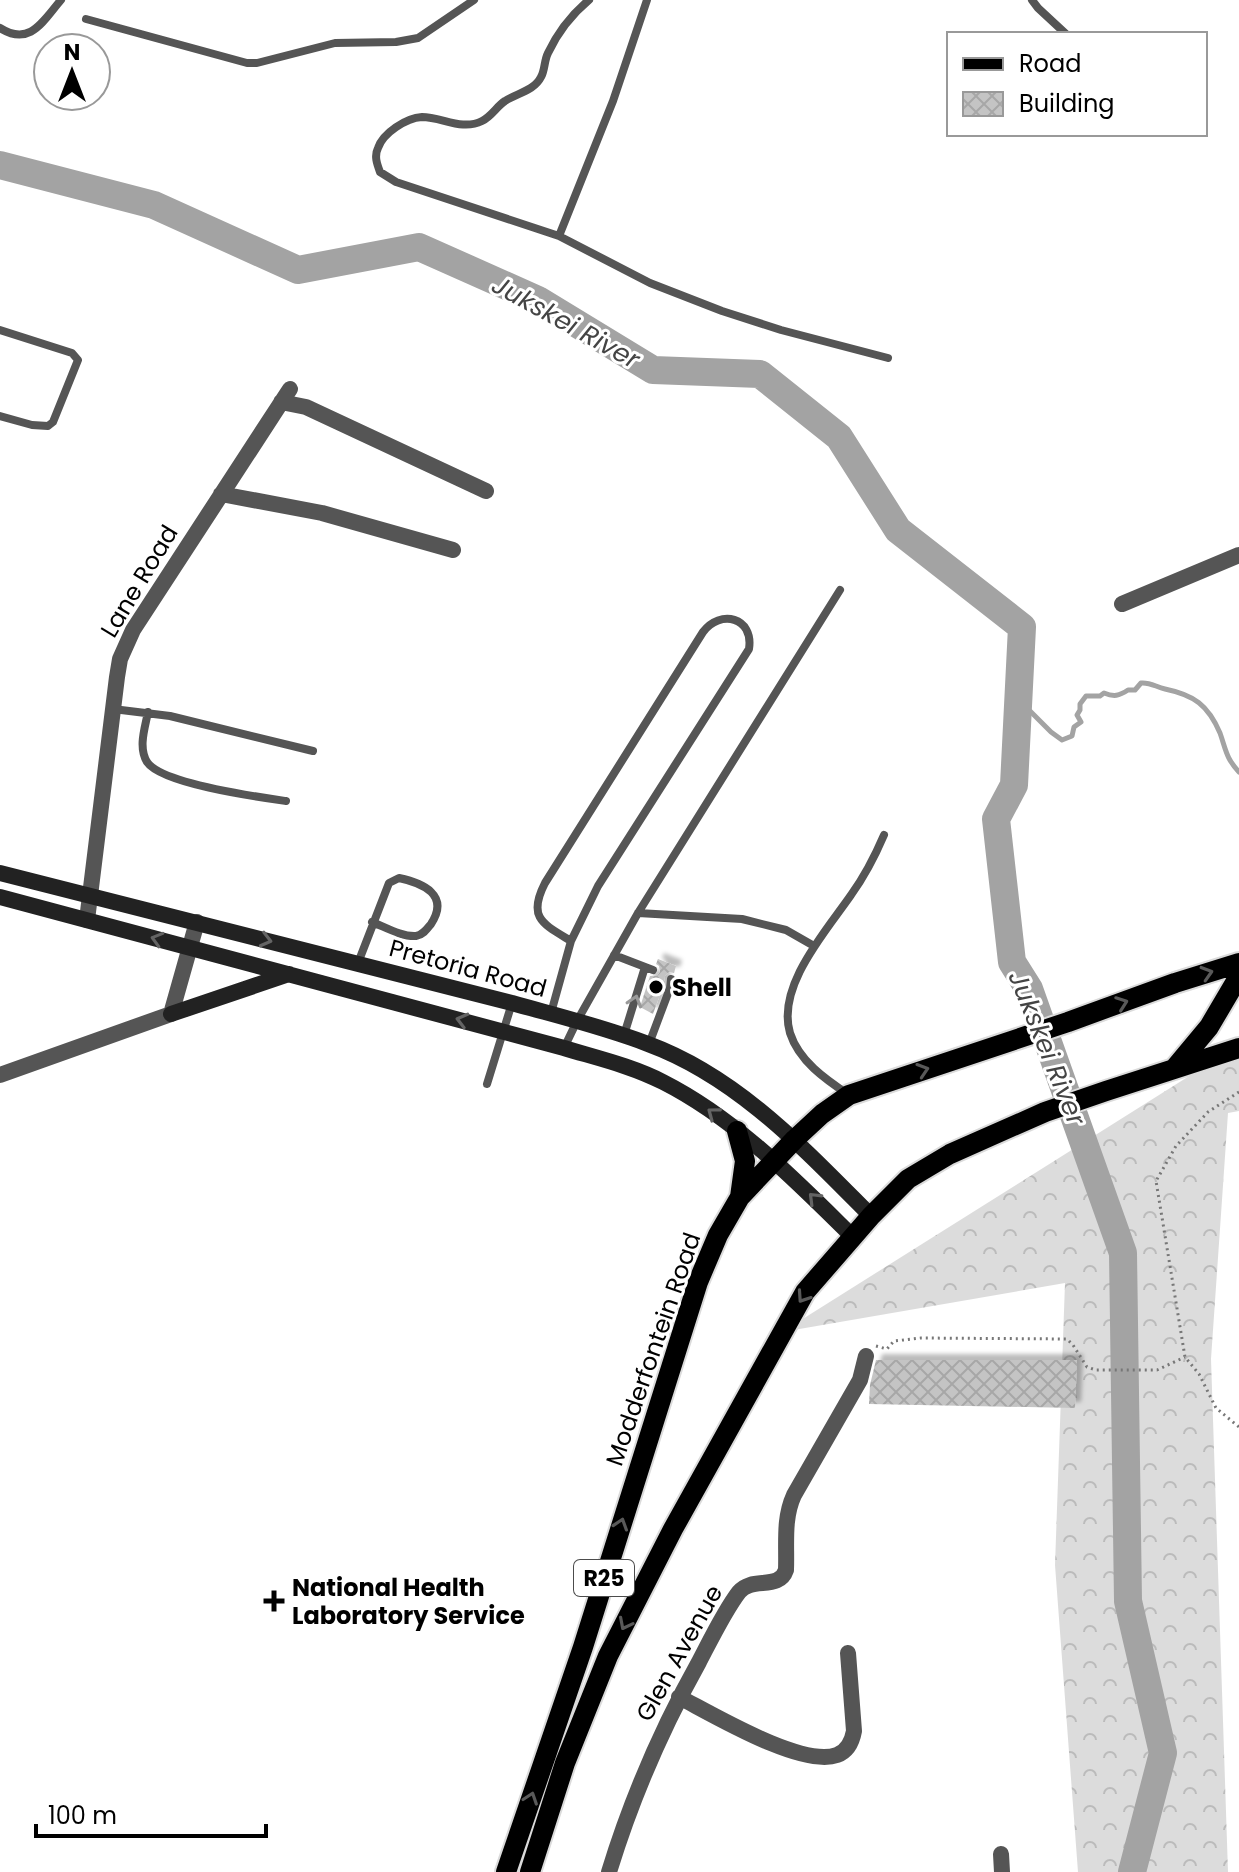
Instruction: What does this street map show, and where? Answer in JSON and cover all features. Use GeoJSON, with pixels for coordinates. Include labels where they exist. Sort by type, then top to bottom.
{"type":"FeatureCollection","features":[{"type":"Feature","properties":{"kind":"main road","name":"Pretoria Road"},"geometry":{"type":"LineString","coordinates":[[0,873],[512,1003],[649,1044],[714,1077],[795,1139],[871,1216]]}},
{"type":"Feature","properties":{"kind":"main road"},"geometry":{"type":"LineString","coordinates":[[0,897],[628,1067],[662,1081],[699,1102],[775,1160],[853,1237]]}},
{"type":"Feature","properties":{"kind":"main road"},"geometry":{"type":"LineString","coordinates":[[351,990],[358,963]]}},
{"type":"Feature","properties":{"kind":"main road"},"geometry":{"type":"LineString","coordinates":[[171,1014],[290,974]]}},
{"type":"Feature","properties":{"kind":"main road","name":"Modderfontein Road"},"geometry":{"type":"LineString","coordinates":[[506,1872],[583,1647],[698,1282],[718,1235],[740,1197],[795,1139],[849,1095],[1175,983],[1238,976]]}},
{"type":"Feature","properties":{"kind":"main road","name":"Modderfontein Road"},"geometry":{"type":"LineString","coordinates":[[1174,1069],[1209,1027],[1238,976]]}},
{"type":"Feature","properties":{"kind":"main road","name":"R25"},"geometry":{"type":"LineString","coordinates":[[530,1872],[565,1763],[615,1642],[673,1529],[805,1292],[871,1216],[908,1179],[950,1154],[1045,1112],[1239,1048]]}},
{"type":"Feature","properties":{"kind":"main road"},"geometry":{"type":"LineString","coordinates":[[737,1131],[745,1161],[740,1197]]}},
{"type":"Feature","properties":{"kind":"street","name":"Lane Road"},"geometry":{"type":"LineString","coordinates":[[87,920],[117,677],[125,645],[286,396],[486,491]]}},
{"type":"Feature","properties":{"kind":"street"},"geometry":{"type":"LineString","coordinates":[[221,494],[322,513],[453,550]]}},
{"type":"Feature","properties":{"kind":"street"},"geometry":{"type":"LineString","coordinates":[[1122,604],[1239,555]]}},
{"type":"Feature","properties":{"kind":"street"},"geometry":{"type":"LineString","coordinates":[[0,1075],[171,1014],[197,922]]}},
{"type":"Feature","properties":{"kind":"street","name":"Glen Avenue"},"geometry":{"type":"LineString","coordinates":[[609,1872],[633,1798],[657,1743],[679,1697],[740,1590],[753,1584],[780,1580],[784,1576],[788,1507],[860,1380],[866,1356]]}},
{"type":"Feature","properties":{"kind":"street"},"geometry":{"type":"LineString","coordinates":[[679,1697],[766,1741],[798,1753],[834,1757],[853,1740],[848,1653]]}},
{"type":"Feature","properties":{"kind":"street"},"geometry":{"type":"LineString","coordinates":[[1001,1854],[1002,1872]]}},
{"type":"Feature","properties":{"kind":"lane"},"geometry":{"type":"LineString","coordinates":[[0,28],[19,36],[29,34],[61,0]]}},
{"type":"Feature","properties":{"kind":"lane"},"geometry":{"type":"LineString","coordinates":[[86,19],[247,63],[257,63],[335,43],[396,42],[418,38],[474,0]]}},
{"type":"Feature","properties":{"kind":"lane"},"geometry":{"type":"LineString","coordinates":[[589,0],[554,40],[541,78],[534,86],[471,125],[424,117],[395,128],[378,146],[376,155],[380,172],[396,182],[559,236],[650,283],[722,311],[888,358]]}},
{"type":"Feature","properties":{"kind":"lane"},"geometry":{"type":"LineString","coordinates":[[559,236],[613,101],[647,0]]}},
{"type":"Feature","properties":{"kind":"lane"},"geometry":{"type":"LineString","coordinates":[[1032,0],[1064,32]]}},
{"type":"Feature","properties":{"kind":"lane"},"geometry":{"type":"LineString","coordinates":[[0,330],[72,353],[78,360],[78,366],[53,422],[48,426],[0,416]]}},
{"type":"Feature","properties":{"kind":"lane"},"geometry":{"type":"LineString","coordinates":[[564,1048],[638,913],[840,590]]}},
{"type":"Feature","properties":{"kind":"lane"},"geometry":{"type":"LineString","coordinates":[[550,1014],[571,941],[598,886],[749,649],[745,626],[739,622],[720,620],[709,625],[545,883],[539,895],[538,915],[545,925],[571,941]]}},
{"type":"Feature","properties":{"kind":"lane"},"geometry":{"type":"LineString","coordinates":[[113,709],[170,716],[313,751]]}},
{"type":"Feature","properties":{"kind":"lane"},"geometry":{"type":"LineString","coordinates":[[148,712],[142,745],[147,762],[154,769],[231,793],[286,801]]}},
{"type":"Feature","properties":{"kind":"lane"},"geometry":{"type":"LineString","coordinates":[[849,1095],[806,1061],[790,1034],[788,1009],[804,963],[853,893],[884,835]]}},
{"type":"Feature","properties":{"kind":"lane"},"geometry":{"type":"LineString","coordinates":[[358,963],[372,922],[393,879],[412,881],[426,887],[434,895],[438,907],[426,931],[416,936],[372,922]]}},
{"type":"Feature","properties":{"kind":"lane"},"geometry":{"type":"LineString","coordinates":[[638,913],[742,919],[786,930],[814,946]]}},
{"type":"Feature","properties":{"kind":"lane"},"geometry":{"type":"LineString","coordinates":[[614,955],[649,968],[624,1036]]}},
{"type":"Feature","properties":{"kind":"lane"},"geometry":{"type":"LineString","coordinates":[[649,1044],[671,979]]}},
{"type":"Feature","properties":{"kind":"lane"},"geometry":{"type":"LineString","coordinates":[[487,1084],[512,1003]]}},
{"type":"Feature","properties":{"kind":"path"},"geometry":{"type":"LineString","coordinates":[[1239,1092],[1208,1112],[1176,1146],[1156,1181],[1185,1357],[1199,1374],[1216,1408],[1239,1427]]}},
{"type":"Feature","properties":{"kind":"path"},"geometry":{"type":"LineString","coordinates":[[866,1356],[872,1348],[887,1349],[899,1339],[1067,1339],[1087,1367],[1096,1370],[1157,1370],[1185,1357]]}},
{"type":"Feature","properties":{"kind":"green space"},"geometry":{"type":"Polygon","coordinates":[[[1221,1056],[1239,1056],[1239,1111],[1228,1113],[1211,1359],[1228,1872],[1078,1872],[1055,1565],[1065,1283],[782,1332],[1221,1056]]]}},
{"type":"Feature","properties":{"kind":"building"},"geometry":{"type":"Polygon","coordinates":[[[658,959],[676,966],[674,973],[669,972],[665,976],[653,1014],[640,1007],[650,976],[657,976],[660,972],[656,964],[658,959]]]}},
{"type":"Feature","properties":{"kind":"building"},"geometry":{"type":"Polygon","coordinates":[[[876,1360],[1077,1360],[1075,1408],[869,1404],[876,1360]]]}},
{"type":"Feature","properties":{"kind":"waterway","name":"Jukskei River"},"geometry":{"type":"LineString","coordinates":[[0,165],[154,205],[298,270],[419,247],[538,300],[653,370],[760,374],[839,437],[898,530],[1022,627],[1014,785],[996,819],[1012,962],[1029,989],[1123,1253],[1128,1601],[1163,1753],[1132,1872]]}},
{"type":"Feature","properties":{"kind":"waterway"},"geometry":{"type":"LineString","coordinates":[[1018,699],[1062,740],[1072,736],[1074,727],[1081,722],[1077,715],[1086,696],[1104,693],[1119,695],[1135,690],[1141,683],[1175,691],[1205,708],[1239,772]]}},
{"type":"Feature","properties":{"kind":"place","name":"Shell"},"geometry":{"type":"Point","coordinates":[656,987]}},
{"type":"Feature","properties":{"kind":"place","name":"National Health Laboratory Service"},"geometry":{"type":"Point","coordinates":[274,1601]}}]}
